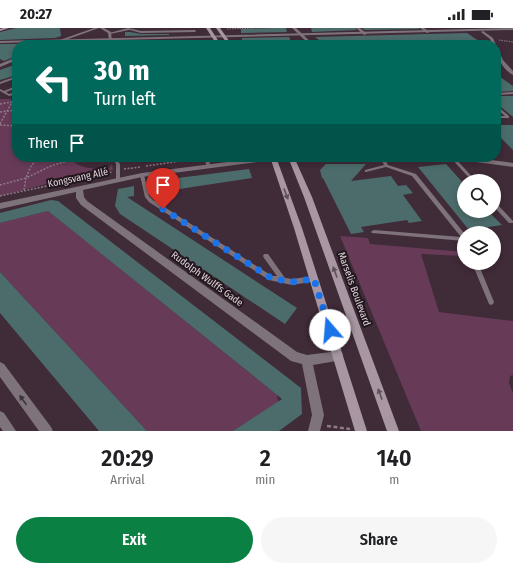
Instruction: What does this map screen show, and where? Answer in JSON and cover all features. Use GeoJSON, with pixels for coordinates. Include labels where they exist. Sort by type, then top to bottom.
{"type":"FeatureCollection","features":[{"type":"Feature","properties":{"kind":"main road"},"geometry":{"type":"LineString","coordinates":[[0,30],[7,28]]}},
{"type":"Feature","properties":{"kind":"main road"},"geometry":{"type":"LineString","coordinates":[[208,28],[216,40]]}},
{"type":"Feature","properties":{"kind":"main road"},"geometry":{"type":"LineString","coordinates":[[218,28],[227,40]]}},
{"type":"Feature","properties":{"kind":"main road"},"geometry":{"type":"LineString","coordinates":[[275,162],[314,279],[361,431]]}},
{"type":"Feature","properties":{"kind":"main road","name":"Marselis Boulevard"},"geometry":{"type":"LineString","coordinates":[[293,162],[308,196],[393,431]]}},
{"type":"Feature","properties":{"kind":"street"},"geometry":{"type":"LineString","coordinates":[[63,40],[97,28]]}},
{"type":"Feature","properties":{"kind":"street"},"geometry":{"type":"LineString","coordinates":[[102,28],[110,33],[111,40],[428,32],[513,32]]}},
{"type":"Feature","properties":{"kind":"street"},"geometry":{"type":"LineString","coordinates":[[294,28],[307,40]]}},
{"type":"Feature","properties":{"kind":"street"},"geometry":{"type":"LineString","coordinates":[[358,28],[365,34]]}},
{"type":"Feature","properties":{"kind":"street"},"geometry":{"type":"LineString","coordinates":[[422,28],[428,32]]}},
{"type":"Feature","properties":{"kind":"street"},"geometry":{"type":"LineString","coordinates":[[496,28],[507,32]]}},
{"type":"Feature","properties":{"kind":"street"},"geometry":{"type":"LineString","coordinates":[[453,32],[500,30],[513,32]]}},
{"type":"Feature","properties":{"kind":"street"},"geometry":{"type":"LineString","coordinates":[[483,32],[492,39]]}},
{"type":"Feature","properties":{"kind":"street"},"geometry":{"type":"LineString","coordinates":[[0,42],[12,42]]}},
{"type":"Feature","properties":{"kind":"street"},"geometry":{"type":"LineString","coordinates":[[0,66],[12,60]]}},
{"type":"Feature","properties":{"kind":"street"},"geometry":{"type":"LineString","coordinates":[[501,62],[513,74]]}},
{"type":"Feature","properties":{"kind":"street","name":"Kongsvang Allé"},"geometry":{"type":"LineString","coordinates":[[0,206],[142,175],[232,162]]}},
{"type":"Feature","properties":{"kind":"street"},"geometry":{"type":"LineString","coordinates":[[500,162],[513,165]]}},
{"type":"Feature","properties":{"kind":"street","name":"Rudolph Wulffs Gade"},"geometry":{"type":"LineString","coordinates":[[79,188],[80,198],[84,202],[295,357],[307,360],[338,356]]}},
{"type":"Feature","properties":{"kind":"street"},"geometry":{"type":"LineString","coordinates":[[307,360],[318,415],[315,428]]}},
{"type":"Feature","properties":{"kind":"street"},"geometry":{"type":"LineString","coordinates":[[0,368],[46,431]]}},
{"type":"Feature","properties":{"kind":"street"},"geometry":{"type":"LineString","coordinates":[[0,417],[10,431]]}},
{"type":"Feature","properties":{"kind":"lane"},"geometry":{"type":"LineString","coordinates":[[110,33],[129,29],[141,32],[195,31]]}},
{"type":"Feature","properties":{"kind":"lane"},"geometry":{"type":"LineString","coordinates":[[0,84],[12,79]]}},
{"type":"Feature","properties":{"kind":"lane"},"geometry":{"type":"LineString","coordinates":[[4,92],[12,89]]}},
{"type":"Feature","properties":{"kind":"lane"},"geometry":{"type":"LineString","coordinates":[[0,90],[8,95],[12,94]]}},
{"type":"Feature","properties":{"kind":"lane"},"geometry":{"type":"LineString","coordinates":[[501,94],[513,93]]}},
{"type":"Feature","properties":{"kind":"lane"},"geometry":{"type":"LineString","coordinates":[[501,111],[508,117],[501,117]]}},
{"type":"Feature","properties":{"kind":"lane"},"geometry":{"type":"LineString","coordinates":[[116,162],[118,164],[118,180]]}},
{"type":"Feature","properties":{"kind":"lane"},"geometry":{"type":"LineString","coordinates":[[384,162],[386,166]]}},
{"type":"Feature","properties":{"kind":"lane"},"geometry":{"type":"LineString","coordinates":[[457,162],[468,174]]}},
{"type":"Feature","properties":{"kind":"lane"},"geometry":{"type":"LineString","coordinates":[[366,172],[386,166],[414,175],[457,229]]}},
{"type":"Feature","properties":{"kind":"lane"},"geometry":{"type":"LineString","coordinates":[[142,175],[147,198],[271,278],[292,282],[314,279]]}},
{"type":"Feature","properties":{"kind":"lane"},"geometry":{"type":"LineString","coordinates":[[154,203],[173,194]]}},
{"type":"Feature","properties":{"kind":"lane"},"geometry":{"type":"LineString","coordinates":[[501,212],[510,222]]}},
{"type":"Feature","properties":{"kind":"lane"},"geometry":{"type":"LineString","coordinates":[[374,232],[457,238]]}},
{"type":"Feature","properties":{"kind":"lane"},"geometry":{"type":"LineString","coordinates":[[266,256],[283,280]]}},
{"type":"Feature","properties":{"kind":"lane"},"geometry":{"type":"LineString","coordinates":[[478,270],[491,302]]}},
{"type":"Feature","properties":{"kind":"path"},"geometry":{"type":"LineString","coordinates":[[218,28],[254,28]]}},
{"type":"Feature","properties":{"kind":"path"},"geometry":{"type":"LineString","coordinates":[[492,39],[499,40]]}},
{"type":"Feature","properties":{"kind":"path"},"geometry":{"type":"LineString","coordinates":[[501,40],[513,42]]}},
{"type":"Feature","properties":{"kind":"path"},"geometry":{"type":"LineString","coordinates":[[0,104],[12,102],[0,125],[12,126]]}},
{"type":"Feature","properties":{"kind":"path"},"geometry":{"type":"LineString","coordinates":[[0,112],[12,111]]}},
{"type":"Feature","properties":{"kind":"path"},"geometry":{"type":"LineString","coordinates":[[24,190],[26,178],[31,166],[35,162]]}},
{"type":"Feature","properties":{"kind":"path"},"geometry":{"type":"LineString","coordinates":[[0,185],[26,178],[51,166],[64,162]]}},
{"type":"Feature","properties":{"kind":"path"},"geometry":{"type":"LineString","coordinates":[[0,196],[118,170],[172,162]]}},
{"type":"Feature","properties":{"kind":"path"},"geometry":{"type":"LineString","coordinates":[[315,428],[361,431]]}},
{"type":"Feature","properties":{"kind":"shaded area"},"geometry":{"type":"Polygon","coordinates":[[[0,99],[11,99],[12,103],[12,162],[74,162],[87,168],[108,169],[112,164],[113,170],[54,182],[0,196],[0,99]]]}},
{"type":"Feature","properties":{"kind":"shaded area"},"geometry":{"type":"Polygon","coordinates":[[[48,211],[277,395],[278,402],[233,431],[147,431],[0,272],[0,223],[48,211]]]}},
{"type":"Feature","properties":{"kind":"shaded area"},"geometry":{"type":"Polygon","coordinates":[[[340,236],[368,238],[370,244],[457,251],[457,256],[421,254],[439,312],[513,321],[513,375],[510,376],[509,383],[513,393],[513,431],[421,431],[340,236]]]}},
{"type":"Feature","properties":{"kind":"building"},"geometry":{"type":"Polygon","coordinates":[[[16,28],[60,28],[61,36],[55,38],[0,40],[0,32],[16,28]]]}},
{"type":"Feature","properties":{"kind":"building"},"geometry":{"type":"Polygon","coordinates":[[[286,28],[287,32],[241,33],[241,29],[286,28]]]}},
{"type":"Feature","properties":{"kind":"building"},"geometry":{"type":"Polygon","coordinates":[[[311,28],[355,28],[357,30],[312,32],[311,28]]]}},
{"type":"Feature","properties":{"kind":"building"},"geometry":{"type":"Polygon","coordinates":[[[362,28],[419,28],[419,29],[365,30],[362,28]]]}},
{"type":"Feature","properties":{"kind":"building"},"geometry":{"type":"Polygon","coordinates":[[[125,32],[141,34],[169,34],[169,35],[125,36],[125,32]]]}},
{"type":"Feature","properties":{"kind":"building"},"geometry":{"type":"Polygon","coordinates":[[[467,33],[478,40],[319,40],[315,37],[467,33]]]}},
{"type":"Feature","properties":{"kind":"building"},"geometry":{"type":"Polygon","coordinates":[[[289,37],[290,40],[242,40],[242,38],[289,37]]]}},
{"type":"Feature","properties":{"kind":"building"},"geometry":{"type":"Polygon","coordinates":[[[0,44],[12,44],[12,58],[4,61],[0,59],[0,44]]]}},
{"type":"Feature","properties":{"kind":"building"},"geometry":{"type":"Polygon","coordinates":[[[12,66],[12,76],[0,80],[0,70],[12,66]]]}},
{"type":"Feature","properties":{"kind":"building"},"geometry":{"type":"Polygon","coordinates":[[[501,78],[513,86],[513,91],[501,92],[501,78]]]}},
{"type":"Feature","properties":{"kind":"building"},"geometry":{"type":"Polygon","coordinates":[[[501,96],[513,96],[513,117],[501,107],[501,96]]]}},
{"type":"Feature","properties":{"kind":"building"},"geometry":{"type":"Polygon","coordinates":[[[501,125],[513,125],[513,150],[501,138],[501,125]]]}},
{"type":"Feature","properties":{"kind":"building"},"geometry":{"type":"Polygon","coordinates":[[[326,164],[366,164],[351,181],[391,176],[398,186],[406,185],[413,193],[403,195],[422,221],[409,223],[407,220],[361,227],[364,232],[351,234],[322,178],[320,170],[326,164]]]}},
{"type":"Feature","properties":{"kind":"building"},"geometry":{"type":"Polygon","coordinates":[[[446,164],[457,176],[457,215],[418,167],[446,164]]]}},
{"type":"Feature","properties":{"kind":"building"},"geometry":{"type":"Polygon","coordinates":[[[249,169],[252,178],[153,193],[154,181],[249,169]]]}},
{"type":"Feature","properties":{"kind":"building"},"geometry":{"type":"Polygon","coordinates":[[[134,186],[134,196],[127,197],[297,308],[285,324],[120,214],[115,206],[118,189],[134,186]]]}},
{"type":"Feature","properties":{"kind":"building"},"geometry":{"type":"Polygon","coordinates":[[[51,200],[58,201],[301,388],[302,414],[279,431],[233,431],[282,399],[48,211],[0,223],[0,213],[51,200]]]}},
{"type":"Feature","properties":{"kind":"building"},"geometry":{"type":"Polygon","coordinates":[[[459,218],[495,218],[502,225],[495,226],[466,226],[459,218]]]}},
{"type":"Feature","properties":{"kind":"building"},"geometry":{"type":"Polygon","coordinates":[[[0,272],[147,431],[99,431],[0,313],[0,272]]]}},
{"type":"Feature","properties":{"kind":"route"},"geometry":{"type":"LineString","coordinates":[[163,209],[271,278],[292,282],[314,279],[330,330]]}}]}
